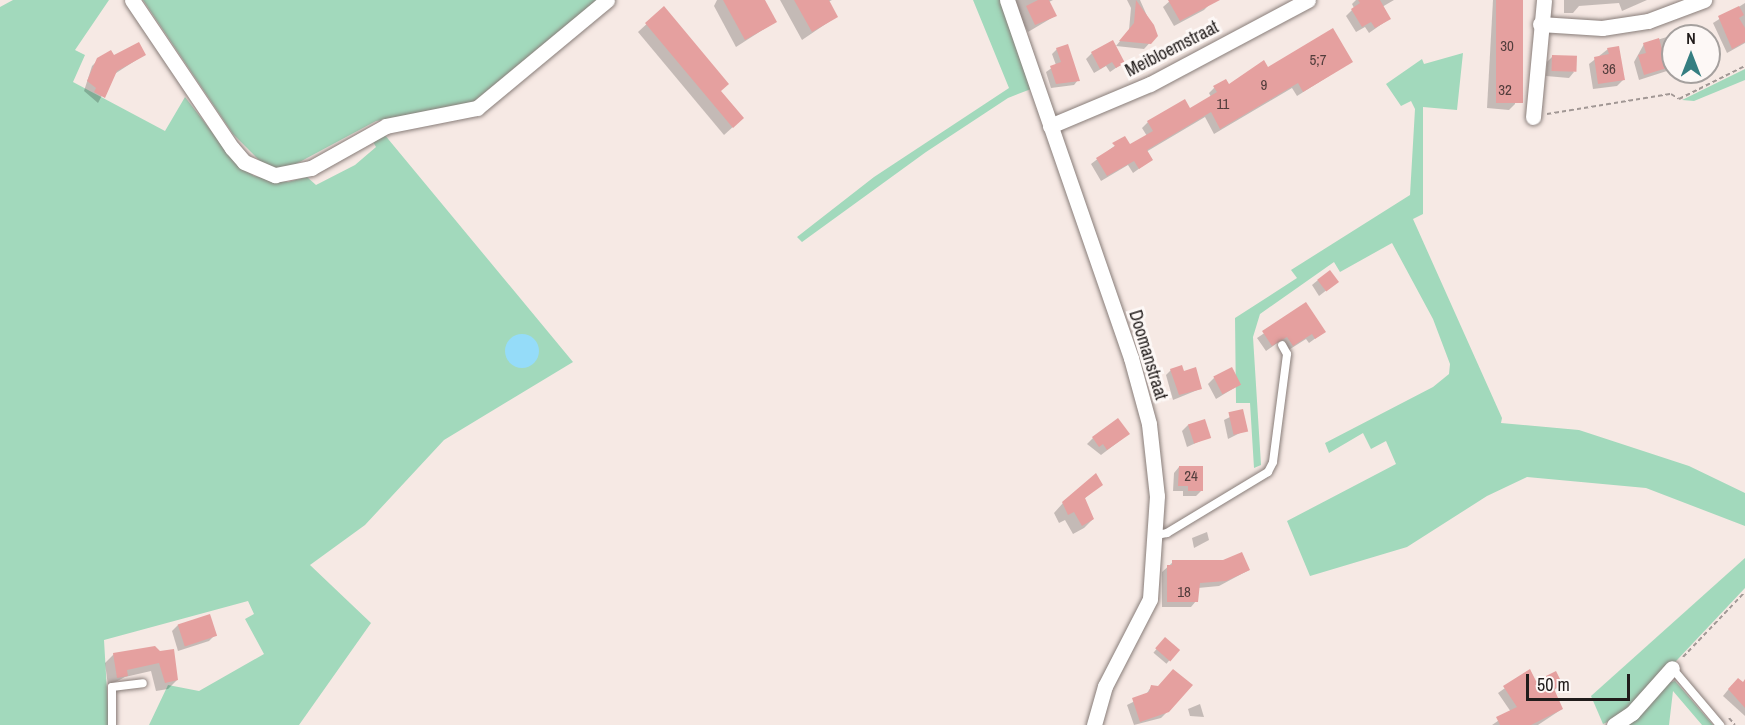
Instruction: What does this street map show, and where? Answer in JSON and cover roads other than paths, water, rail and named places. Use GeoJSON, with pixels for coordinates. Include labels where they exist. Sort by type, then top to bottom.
{"type":"FeatureCollection","features":[{"type":"Feature","properties":{"kind":"street"},"geometry":{"type":"LineString","coordinates":[[132,0],[232,148],[244,162],[275,176],[311,168],[386,126],[477,108],[607,0]]}},
{"type":"Feature","properties":{"kind":"street","name":"Doomanstraat"},"geometry":{"type":"LineString","coordinates":[[1007,0],[1142,394],[1157,496],[1150,599],[1105,686],[1094,725]]}},
{"type":"Feature","properties":{"kind":"street","name":"Meibloemstraat"},"geometry":{"type":"LineString","coordinates":[[1050,126],[1150,84],[1308,0]]}},
{"type":"Feature","properties":{"kind":"street"},"geometry":{"type":"LineString","coordinates":[[1540,24],[1602,28],[1648,21],[1704,0]]}},
{"type":"Feature","properties":{"kind":"street"},"geometry":{"type":"LineString","coordinates":[[1533,117],[1540,24],[1544,1]]}},
{"type":"Feature","properties":{"kind":"street"},"geometry":{"type":"LineString","coordinates":[[1614,725],[1632,713],[1676,664]]}},
{"type":"Feature","properties":{"kind":"lane"},"geometry":{"type":"LineString","coordinates":[[1156,535],[1167,533],[1268,472],[1273,462],[1287,354],[1282,345]]}},
{"type":"Feature","properties":{"kind":"lane"},"geometry":{"type":"LineString","coordinates":[[1676,664],[1720,725]]}},
{"type":"Feature","properties":{"kind":"lane"},"geometry":{"type":"LineString","coordinates":[[112,725],[112,687],[143,683]]}},
{"type":"Feature","properties":{"kind":"water"},"geometry":{"type":"Polygon","coordinates":[[[522,334],[534,339],[539,351],[534,363],[522,368],[510,363],[505,351],[510,339],[522,334]]]}}]}
